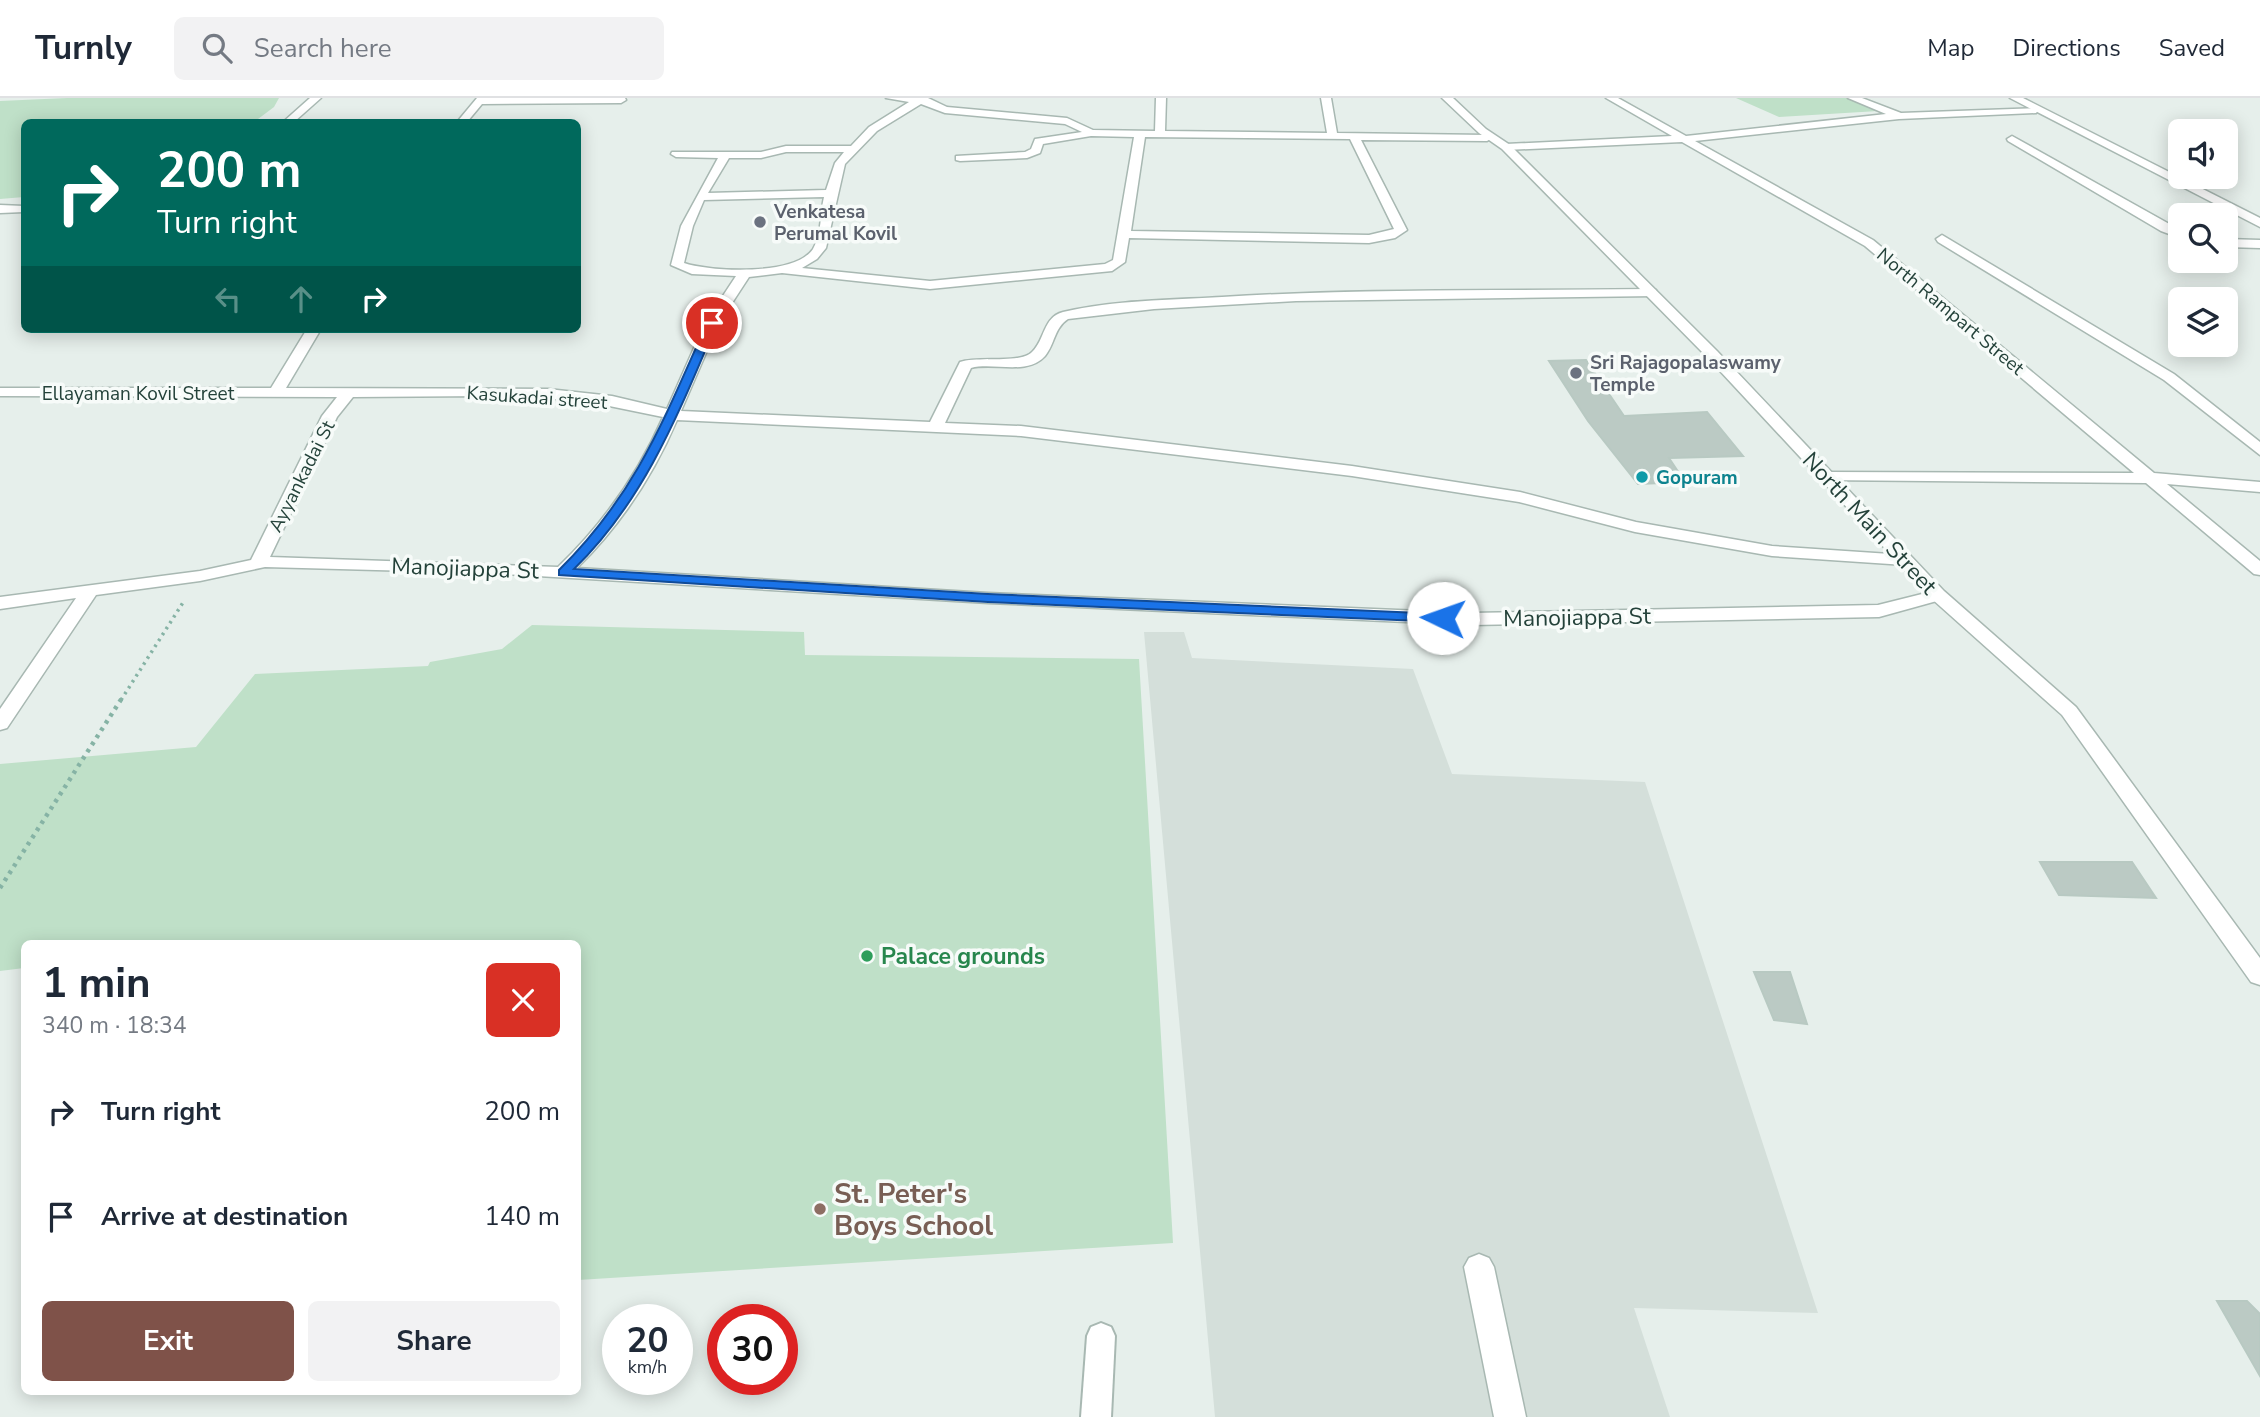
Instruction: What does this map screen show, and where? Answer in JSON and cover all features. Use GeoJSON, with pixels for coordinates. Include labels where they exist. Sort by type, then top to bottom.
{"type":"FeatureCollection","features":[{"type":"Feature","properties":{"kind":"street"},"geometry":{"type":"LineString","coordinates":[[292,119],[316,98]]}},
{"type":"Feature","properties":{"kind":"street"},"geometry":{"type":"LineString","coordinates":[[891,98],[922,99],[946,110],[1067,121],[1091,133]]}},
{"type":"Feature","properties":{"kind":"street"},"geometry":{"type":"LineString","coordinates":[[1160,133],[1161,98]]}},
{"type":"Feature","properties":{"kind":"street"},"geometry":{"type":"LineString","coordinates":[[1326,98],[1333,137]]}},
{"type":"Feature","properties":{"kind":"street","name":"North Main Street"},"geometry":{"type":"LineString","coordinates":[[1447,98],[1479,124],[1488,138],[1506,147],[1651,293],[1938,595],[2069,711],[2260,976]]}},
{"type":"Feature","properties":{"kind":"street","name":"North Rampart Street"},"geometry":{"type":"LineString","coordinates":[[1611,98],[1869,243],[2260,570]]}},
{"type":"Feature","properties":{"kind":"street"},"geometry":{"type":"LineString","coordinates":[[1853,98],[1899,116]]}},
{"type":"Feature","properties":{"kind":"street"},"geometry":{"type":"LineString","coordinates":[[2015,98],[2260,223]]}},
{"type":"Feature","properties":{"kind":"street"},"geometry":{"type":"LineString","coordinates":[[464,119],[481,99],[621,100]]}},
{"type":"Feature","properties":{"kind":"street"},"geometry":{"type":"LineString","coordinates":[[784,270],[813,258],[824,239],[826,209],[839,163],[873,129],[922,99]]}},
{"type":"Feature","properties":{"kind":"street"},"geometry":{"type":"LineString","coordinates":[[1950,102],[1979,113]]}},
{"type":"Feature","properties":{"kind":"street"},"geometry":{"type":"LineString","coordinates":[[1506,147],[1685,139],[1899,116],[2036,110]]}},
{"type":"Feature","properties":{"kind":"street"},"geometry":{"type":"LineString","coordinates":[[960,158],[1027,155],[1037,151],[1040,141],[1068,139],[1091,133],[1488,138]]}},
{"type":"Feature","properties":{"kind":"street"},"geometry":{"type":"LineString","coordinates":[[725,155],[687,226],[677,265],[692,270],[745,273],[784,270],[930,285],[1100,269],[1119,262],[1140,133]]}},
{"type":"Feature","properties":{"kind":"street"},"geometry":{"type":"LineString","coordinates":[[1124,234],[1356,239],[1391,235],[1401,230],[1355,138]]}},
{"type":"Feature","properties":{"kind":"street"},"geometry":{"type":"LineString","coordinates":[[2012,139],[2168,229]]}},
{"type":"Feature","properties":{"kind":"street"},"geometry":{"type":"LineString","coordinates":[[676,154],[761,155],[786,149],[853,149]]}},
{"type":"Feature","properties":{"kind":"street"},"geometry":{"type":"LineString","coordinates":[[701,197],[831,193]]}},
{"type":"Feature","properties":{"kind":"street"},"geometry":{"type":"LineString","coordinates":[[0,209],[21,209]]}},
{"type":"Feature","properties":{"kind":"street"},"geometry":{"type":"LineString","coordinates":[[1942,239],[2169,377],[2260,450]]}},
{"type":"Feature","properties":{"kind":"street"},"geometry":{"type":"LineString","coordinates":[[2238,243],[2260,244]]}},
{"type":"Feature","properties":{"kind":"street"},"geometry":{"type":"LineString","coordinates":[[563,572],[588,548],[634,489],[654,454],[712,323],[745,273]]}},
{"type":"Feature","properties":{"kind":"street"},"geometry":{"type":"LineString","coordinates":[[936,426],[965,365],[984,360],[1015,362],[1035,358],[1041,352],[1053,323],[1064,316],[1178,303],[1376,293],[1468,296],[1651,293]]}},
{"type":"Feature","properties":{"kind":"street"},"geometry":{"type":"LineString","coordinates":[[276,393],[312,333]]}},
{"type":"Feature","properties":{"kind":"street","name":"Kasukadai street"},"geometry":{"type":"LineString","coordinates":[[329,393],[492,390],[646,407],[671,415],[1021,431],[1352,471],[1520,497],[1635,527],[1772,551],[1905,560]]}},
{"type":"Feature","properties":{"kind":"street","name":"Ellayaman Kovil Street"},"geometry":{"type":"LineString","coordinates":[[0,392],[329,393]]}},
{"type":"Feature","properties":{"kind":"street","name":"Ayyankadai St"},"geometry":{"type":"LineString","coordinates":[[258,563],[330,416],[349,392]]}},
{"type":"Feature","properties":{"kind":"street"},"geometry":{"type":"LineString","coordinates":[[1827,477],[2152,478],[2260,487]]}},
{"type":"Feature","properties":{"kind":"street","name":"Manojiappa St"},"geometry":{"type":"LineString","coordinates":[[0,603],[200,576],[258,563],[563,572],[988,598],[1471,619],[1879,611],[1938,595]]}},
{"type":"Feature","properties":{"kind":"street"},"geometry":{"type":"LineString","coordinates":[[0,724],[89,591]]}},
{"type":"Feature","properties":{"kind":"street"},"geometry":{"type":"LineString","coordinates":[[1479,1267],[1510,1417]]}},
{"type":"Feature","properties":{"kind":"lane"},"geometry":{"type":"LineString","coordinates":[[1096,1417],[1101,1336]]}},
{"type":"Feature","properties":{"kind":"path"},"geometry":{"type":"LineString","coordinates":[[0,888],[200,576]]}},
{"type":"Feature","properties":{"kind":"shaded area"},"geometry":{"type":"Polygon","coordinates":[[[1144,632],[1184,632],[1192,658],[1413,669],[1452,774],[1645,782],[1818,1313],[1634,1308],[1670,1417],[1215,1417],[1144,632]]]}},
{"type":"Feature","properties":{"kind":"green space"},"geometry":{"type":"Polygon","coordinates":[[[67,98],[279,98],[274,107],[258,119],[21,119],[21,197],[0,199],[0,101],[67,98]]]}},
{"type":"Feature","properties":{"kind":"green space"},"geometry":{"type":"Polygon","coordinates":[[[1736,98],[1849,98],[1878,111],[1779,117],[1736,98]]]}},
{"type":"Feature","properties":{"kind":"green space","name":"Palace grounds"},"geometry":{"type":"Polygon","coordinates":[[[532,625],[804,632],[805,655],[1139,659],[1173,1243],[581,1280],[581,940],[21,940],[21,968],[0,971],[0,764],[196,747],[255,674],[428,666],[430,662],[502,649],[532,625]]]}},
{"type":"Feature","properties":{"kind":"building"},"geometry":{"type":"Polygon","coordinates":[[[1586,360],[1624,416],[1707,412],[1743,456],[1669,458],[1685,482],[1638,484],[1588,421],[1549,361],[1586,360]]]}},
{"type":"Feature","properties":{"kind":"building"},"geometry":{"type":"Polygon","coordinates":[[[2040,862],[2132,862],[2156,898],[2059,895],[2040,862]]]}},
{"type":"Feature","properties":{"kind":"building"},"geometry":{"type":"Polygon","coordinates":[[[1754,972],[1790,972],[1807,1024],[1774,1020],[1754,972]]]}},
{"type":"Feature","properties":{"kind":"building"},"geometry":{"type":"Polygon","coordinates":[[[2217,1301],[2247,1301],[2260,1314],[2260,1376],[2217,1301]]]}},
{"type":"Feature","properties":{"kind":"place","name":"Venkatesa Perumal Kovil"},"geometry":{"type":"Point","coordinates":[760,222]}},
{"type":"Feature","properties":{"kind":"place","name":"Sri Rajagopalaswamy Temple"},"geometry":{"type":"Point","coordinates":[1576,373]}},
{"type":"Feature","properties":{"kind":"place","name":"Gopuram"},"geometry":{"type":"Point","coordinates":[1642,477]}},
{"type":"Feature","properties":{"kind":"place","name":"Palace grounds"},"geometry":{"type":"Point","coordinates":[867,956]}},
{"type":"Feature","properties":{"kind":"place","name":"St. Peter's Boys School"},"geometry":{"type":"Point","coordinates":[820,1209]}},
{"type":"Feature","properties":{"kind":"route"},"geometry":{"type":"LineString","coordinates":[[712,323],[654,454],[634,489],[588,548],[563,572],[988,598],[1443,618]]}}]}
